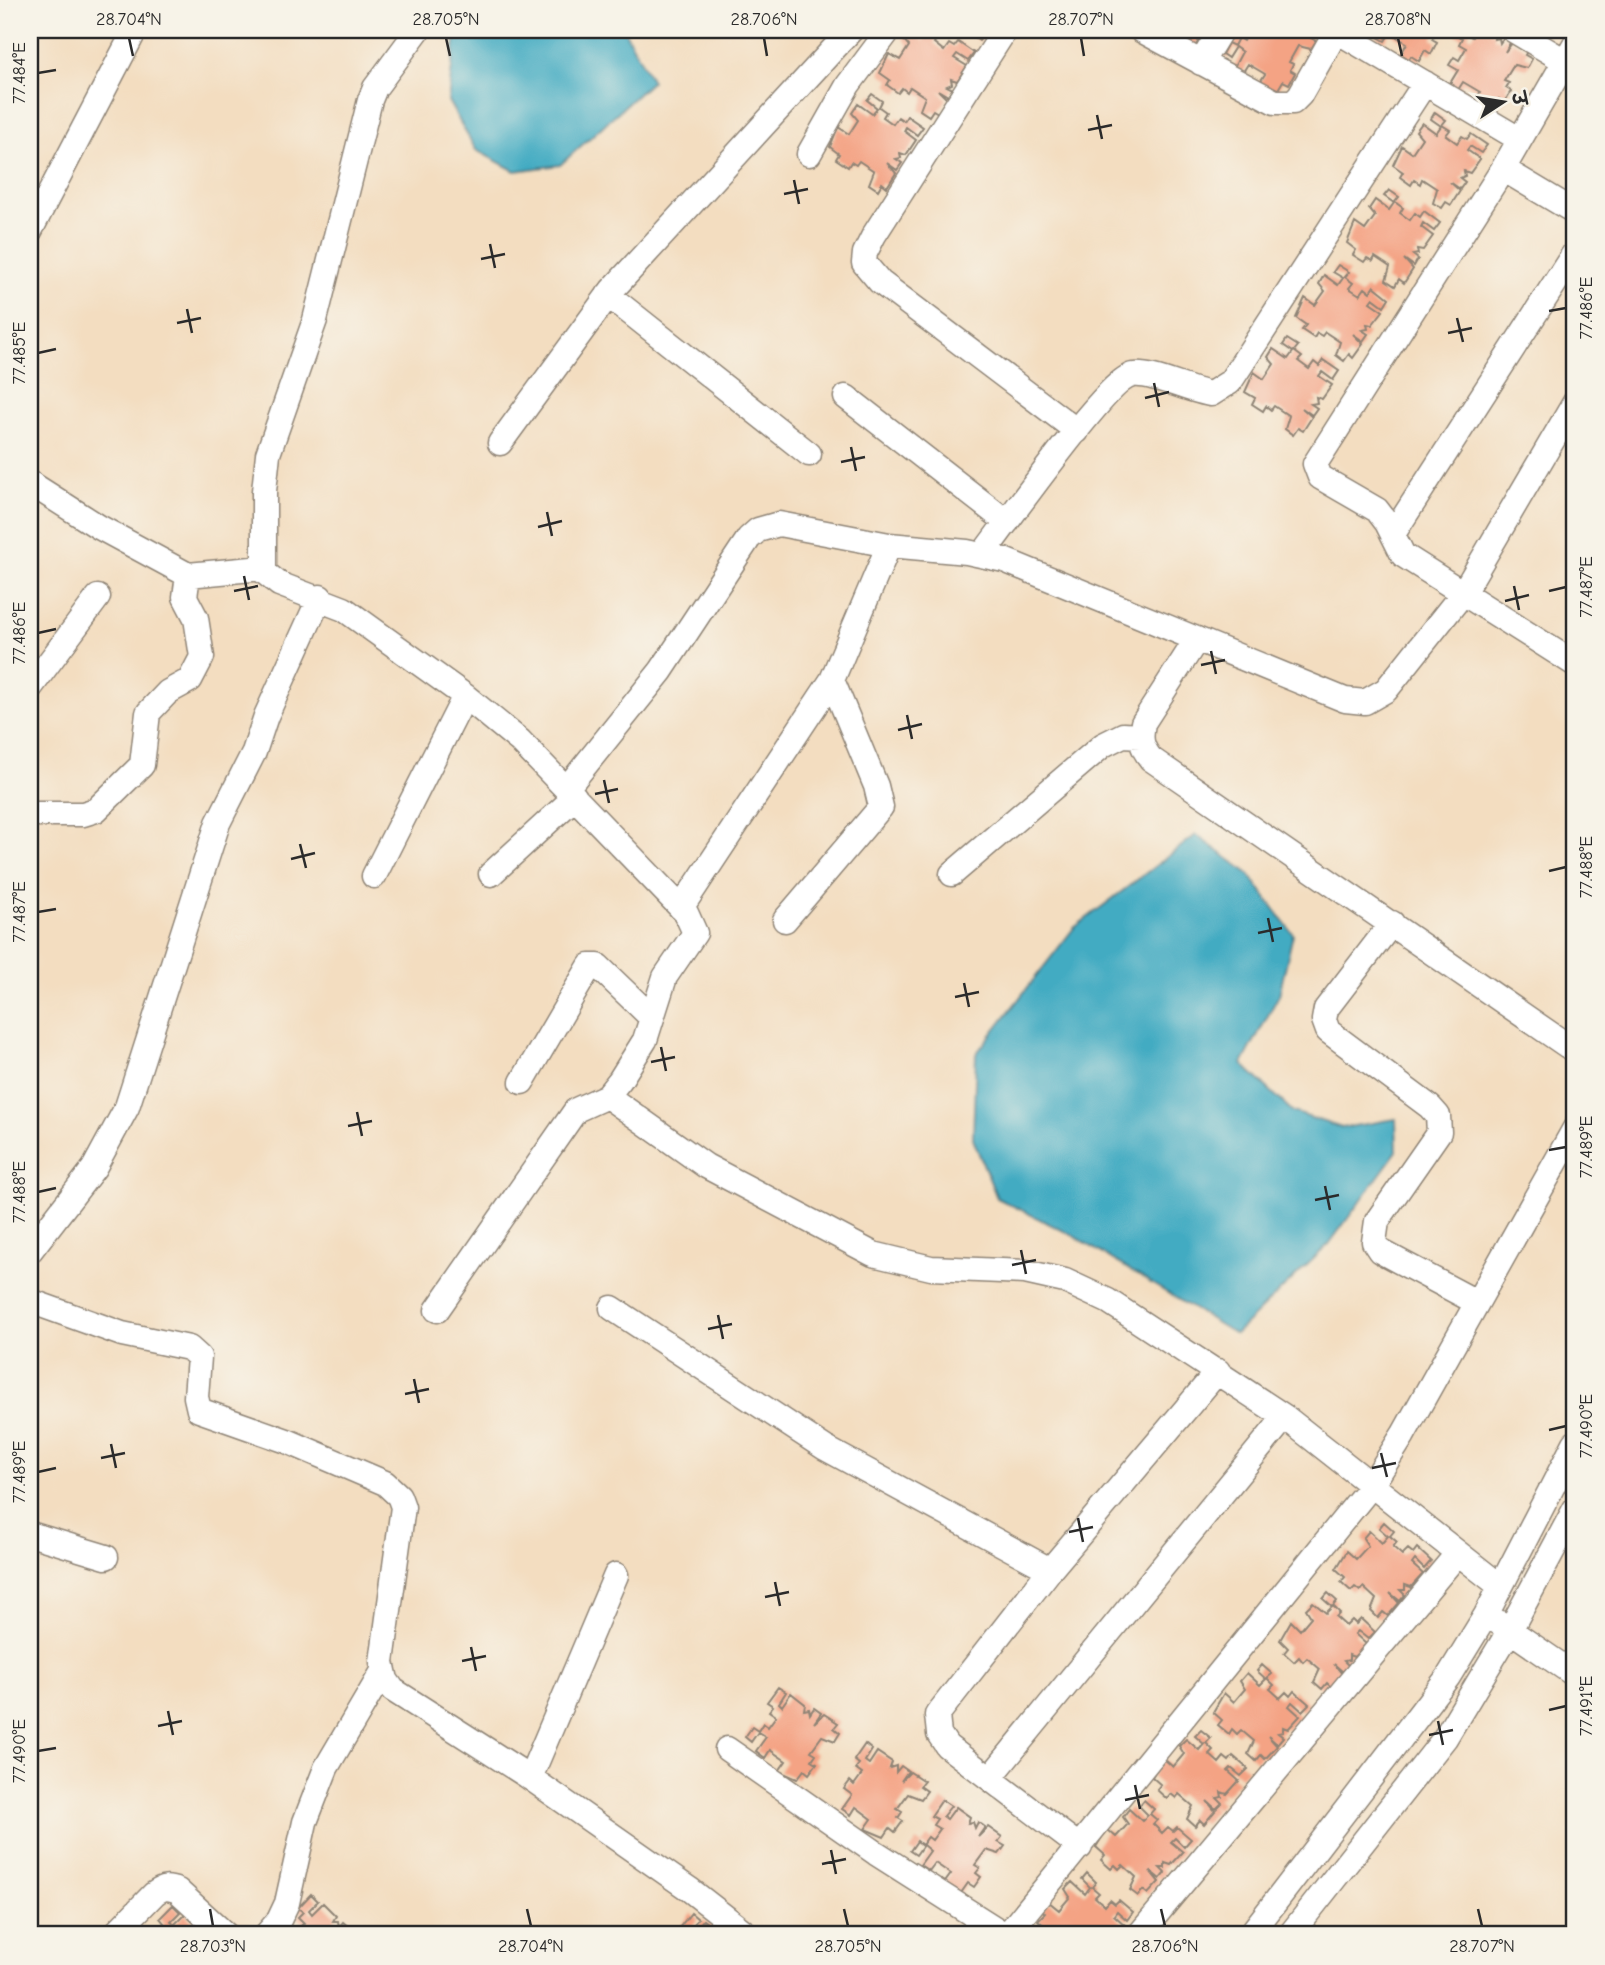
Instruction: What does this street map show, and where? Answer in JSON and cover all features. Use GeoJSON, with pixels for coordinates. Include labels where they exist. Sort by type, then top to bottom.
{"type":"FeatureCollection","features":[{"type":"Feature","properties":{"kind":"street"},"geometry":{"type":"LineString","coordinates":[[30,231],[135,30]]}},
{"type":"Feature","properties":{"kind":"street"},"geometry":{"type":"LineString","coordinates":[[418,30],[375,88],[370,100],[315,320],[268,454],[263,568],[269,579],[320,597],[371,627],[465,696],[520,741],[681,908],[691,919],[695,933],[666,977],[642,1046],[607,1096],[576,1110],[437,1310]]}},
{"type":"Feature","properties":{"kind":"street"},"geometry":{"type":"LineString","coordinates":[[500,443],[608,295],[851,30]]}},
{"type":"Feature","properties":{"kind":"street"},"geometry":{"type":"LineString","coordinates":[[809,154],[848,85],[889,30]]}},
{"type":"Feature","properties":{"kind":"street"},"geometry":{"type":"LineString","coordinates":[[1005,30],[874,235],[865,253],[864,262],[880,282],[1077,430]]}},
{"type":"Feature","properties":{"kind":"street"},"geometry":{"type":"LineString","coordinates":[[1142,30],[1200,64],[1275,102],[1293,102],[1305,88],[1336,30],[1519,139]]}},
{"type":"Feature","properties":{"kind":"street"},"geometry":{"type":"LineString","coordinates":[[1200,64],[1221,30]]}},
{"type":"Feature","properties":{"kind":"street"},"geometry":{"type":"LineString","coordinates":[[1513,30],[1571,57],[1315,464],[1320,477],[1377,510],[1403,555],[1572,656]]}},
{"type":"Feature","properties":{"kind":"street"},"geometry":{"type":"LineString","coordinates":[[982,555],[1077,430],[1115,386],[1132,375],[1211,394],[1226,387],[1424,83]]}},
{"type":"Feature","properties":{"kind":"street"},"geometry":{"type":"LineString","coordinates":[[1503,169],[1575,212]]}},
{"type":"Feature","properties":{"kind":"street"},"geometry":{"type":"LineString","coordinates":[[1393,534],[1575,252]]}},
{"type":"Feature","properties":{"kind":"street"},"geometry":{"type":"LineString","coordinates":[[608,295],[809,454]]}},
{"type":"Feature","properties":{"kind":"street"},"geometry":{"type":"LineString","coordinates":[[846,397],[1007,522]]}},
{"type":"Feature","properties":{"kind":"street"},"geometry":{"type":"LineString","coordinates":[[491,874],[571,792],[661,671],[749,538],[758,530],[779,524],[889,545],[982,555],[1029,569],[1345,701],[1365,702],[1386,690],[1463,593],[1575,402]]}},
{"type":"Feature","properties":{"kind":"street"},"geometry":{"type":"LineString","coordinates":[[30,483],[99,527],[188,575],[263,568]]}},
{"type":"Feature","properties":{"kind":"street"},"geometry":{"type":"LineString","coordinates":[[681,908],[832,680],[889,545]]}},
{"type":"Feature","properties":{"kind":"street"},"geometry":{"type":"LineString","coordinates":[[30,814],[83,814],[96,810],[142,765],[148,713],[169,692],[190,680],[202,657],[196,618],[185,597],[188,575]]}},
{"type":"Feature","properties":{"kind":"street"},"geometry":{"type":"LineString","coordinates":[[30,688],[97,597]]}},
{"type":"Feature","properties":{"kind":"street"},"geometry":{"type":"LineString","coordinates":[[30,1251],[94,1168],[127,1107],[218,823],[254,752],[266,716],[320,597]]}},
{"type":"Feature","properties":{"kind":"street"},"geometry":{"type":"LineString","coordinates":[[1197,639],[1143,723],[1140,736],[1143,748],[1151,759],[1575,1051]]}},
{"type":"Feature","properties":{"kind":"street"},"geometry":{"type":"LineString","coordinates":[[785,920],[881,807],[876,786],[832,680]]}},
{"type":"Feature","properties":{"kind":"street"},"geometry":{"type":"LineString","coordinates":[[374,876],[465,696]]}},
{"type":"Feature","properties":{"kind":"street"},"geometry":{"type":"LineString","coordinates":[[952,873],[1103,745],[1123,736],[1140,736]]}},
{"type":"Feature","properties":{"kind":"street"},"geometry":{"type":"LineString","coordinates":[[1392,923],[1326,1009],[1324,1020],[1328,1031],[1430,1107],[1440,1123],[1438,1132],[1377,1222],[1374,1242],[1380,1251],[1476,1302]]}},
{"type":"Feature","properties":{"kind":"street"},"geometry":{"type":"LineString","coordinates":[[522,1082],[590,966],[598,966],[652,1017]]}},
{"type":"Feature","properties":{"kind":"street"},"geometry":{"type":"LineString","coordinates":[[607,1096],[706,1166],[873,1254],[931,1268],[1026,1272],[1065,1281],[1108,1301],[1285,1417],[1500,1586]]}},
{"type":"Feature","properties":{"kind":"street"},"geometry":{"type":"LineString","coordinates":[[727,1749],[876,1853],[1006,1935],[1371,1486],[1403,1435],[1575,1128]]}},
{"type":"Feature","properties":{"kind":"street"},"geometry":{"type":"LineString","coordinates":[[30,1301],[122,1334],[189,1348],[199,1357],[196,1397],[199,1410],[328,1457],[393,1489],[403,1507],[383,1671],[323,1776],[296,1857],[288,1903],[279,1920],[266,1935]]}},
{"type":"Feature","properties":{"kind":"street"},"geometry":{"type":"LineString","coordinates":[[612,1308],[825,1448],[1050,1570]]}},
{"type":"Feature","properties":{"kind":"street"},"geometry":{"type":"LineString","coordinates":[[1080,1847],[947,1746],[939,1734],[937,1715],[1050,1570],[1218,1371]]}},
{"type":"Feature","properties":{"kind":"street"},"geometry":{"type":"LineString","coordinates":[[990,1778],[1285,1417]]}},
{"type":"Feature","properties":{"kind":"street"},"geometry":{"type":"LineString","coordinates":[[1250,1935],[1448,1677],[1486,1615],[1575,1443]]}},
{"type":"Feature","properties":{"kind":"street"},"geometry":{"type":"LineString","coordinates":[[1290,1935],[1445,1738],[1510,1630],[1575,1509]]}},
{"type":"Feature","properties":{"kind":"street"},"geometry":{"type":"LineString","coordinates":[[30,1534],[106,1557]]}},
{"type":"Feature","properties":{"kind":"street"},"geometry":{"type":"LineString","coordinates":[[1139,1935],[1458,1553]]}},
{"type":"Feature","properties":{"kind":"street"},"geometry":{"type":"LineString","coordinates":[[530,1778],[616,1576]]}},
{"type":"Feature","properties":{"kind":"street"},"geometry":{"type":"LineString","coordinates":[[1486,1615],[1575,1675]]}},
{"type":"Feature","properties":{"kind":"street"},"geometry":{"type":"LineString","coordinates":[[383,1671],[393,1690],[530,1778],[690,1889],[748,1935]]}},
{"type":"Feature","properties":{"kind":"street"},"geometry":{"type":"LineString","coordinates":[[114,1935],[161,1888],[170,1887],[178,1891],[226,1935]]}},
{"type":"Feature","properties":{"kind":"water"},"geometry":{"type":"Polygon","coordinates":[[[470,30],[624,30],[652,81],[560,165],[515,171],[476,150],[448,101],[455,41],[470,30]]]}},
{"type":"Feature","properties":{"kind":"water"},"geometry":{"type":"Polygon","coordinates":[[[1196,835],[1248,873],[1293,934],[1279,995],[1242,1064],[1293,1112],[1342,1128],[1396,1119],[1397,1151],[1329,1244],[1235,1334],[1072,1235],[997,1198],[973,1139],[976,1054],[1074,928],[1196,835]]]}},
{"type":"Feature","properties":{"kind":"building"},"geometry":{"type":"Polygon","coordinates":[[[922,30],[932,30],[930,33],[937,38],[934,43],[944,51],[949,44],[954,47],[958,42],[974,53],[968,61],[957,54],[954,58],[967,66],[957,81],[951,79],[952,84],[947,86],[953,89],[948,96],[938,90],[947,99],[938,113],[933,110],[929,116],[920,110],[925,97],[910,87],[907,92],[902,88],[898,93],[887,85],[890,80],[880,73],[889,54],[900,60],[909,46],[903,39],[909,31],[923,41],[928,34],[922,30]]]}},
{"type":"Feature","properties":{"kind":"building"},"geometry":{"type":"Polygon","coordinates":[[[974,30],[994,30],[988,38],[984,35],[979,41],[971,35],[974,30]]]}},
{"type":"Feature","properties":{"kind":"building"},"geometry":{"type":"Polygon","coordinates":[[[1183,30],[1212,30],[1207,40],[1201,37],[1195,47],[1177,40],[1183,30]]]}},
{"type":"Feature","properties":{"kind":"building"},"geometry":{"type":"Polygon","coordinates":[[[1250,30],[1292,30],[1291,35],[1294,30],[1312,32],[1309,37],[1316,41],[1311,49],[1298,46],[1289,62],[1293,64],[1290,70],[1295,73],[1289,84],[1283,81],[1277,91],[1258,85],[1265,74],[1248,64],[1243,72],[1234,67],[1242,52],[1235,47],[1228,58],[1222,54],[1228,43],[1234,46],[1238,38],[1243,41],[1250,30]]]}},
{"type":"Feature","properties":{"kind":"building"},"geometry":{"type":"Polygon","coordinates":[[[1380,30],[1432,30],[1435,34],[1432,39],[1437,42],[1431,54],[1425,50],[1419,61],[1411,56],[1409,59],[1401,54],[1407,43],[1390,33],[1385,41],[1376,36],[1380,30]]]}},
{"type":"Feature","properties":{"kind":"building"},"geometry":{"type":"Polygon","coordinates":[[[1459,30],[1471,30],[1468,35],[1472,37],[1476,30],[1488,30],[1495,33],[1494,39],[1499,38],[1500,43],[1504,37],[1511,41],[1505,52],[1513,42],[1528,50],[1525,55],[1532,59],[1527,68],[1514,65],[1504,81],[1509,83],[1506,88],[1511,91],[1504,103],[1499,99],[1493,110],[1474,103],[1480,92],[1463,82],[1458,90],[1449,85],[1458,70],[1449,65],[1454,57],[1459,60],[1466,48],[1459,44],[1462,38],[1456,35],[1459,30]]]}},
{"type":"Feature","properties":{"kind":"building"},"geometry":{"type":"Polygon","coordinates":[[[872,94],[882,101],[879,107],[886,112],[883,117],[893,124],[898,117],[904,121],[907,116],[923,127],[917,135],[906,127],[904,131],[916,140],[906,155],[900,153],[901,158],[896,159],[902,163],[897,170],[887,163],[896,173],[887,187],[882,183],[878,190],[869,184],[874,171],[859,161],[856,165],[851,162],[848,167],[836,159],[839,154],[830,147],[838,127],[849,134],[858,120],[852,113],[858,104],[872,114],[877,108],[867,100],[872,94]]]}},
{"type":"Feature","properties":{"kind":"building"},"geometry":{"type":"Polygon","coordinates":[[[1435,112],[1446,120],[1442,125],[1450,130],[1446,135],[1457,143],[1462,136],[1467,139],[1471,134],[1487,145],[1481,153],[1470,146],[1467,150],[1480,159],[1470,173],[1464,171],[1465,176],[1460,178],[1465,182],[1460,189],[1450,182],[1460,191],[1451,205],[1446,202],[1442,208],[1433,203],[1437,189],[1422,179],[1420,184],[1414,180],[1411,185],[1400,177],[1403,172],[1393,165],[1402,146],[1412,153],[1422,138],[1416,131],[1422,123],[1436,133],[1441,126],[1431,119],[1435,112]]]}},
{"type":"Feature","properties":{"kind":"building"},"geometry":{"type":"Polygon","coordinates":[[[1389,190],[1399,197],[1395,202],[1403,208],[1400,213],[1410,220],[1415,213],[1420,217],[1424,211],[1440,223],[1434,231],[1423,223],[1421,227],[1433,236],[1423,250],[1417,249],[1418,254],[1413,255],[1418,259],[1414,266],[1404,259],[1413,269],[1404,283],[1399,279],[1395,286],[1386,280],[1390,267],[1375,257],[1373,261],[1367,258],[1364,262],[1353,255],[1356,250],[1347,243],[1355,223],[1365,230],[1375,216],[1369,209],[1375,200],[1389,210],[1394,203],[1384,196],[1389,190]]]}},
{"type":"Feature","properties":{"kind":"building"},"geometry":{"type":"Polygon","coordinates":[[[1338,265],[1349,272],[1345,277],[1353,283],[1349,288],[1360,295],[1365,288],[1370,292],[1374,286],[1389,298],[1384,306],[1373,298],[1370,302],[1383,311],[1372,325],[1367,324],[1368,329],[1362,330],[1368,334],[1363,341],[1353,334],[1363,344],[1353,358],[1349,354],[1344,361],[1336,355],[1340,342],[1325,332],[1322,336],[1317,333],[1314,338],[1302,330],[1306,325],[1296,318],[1305,298],[1315,305],[1325,291],[1319,284],[1324,275],[1338,285],[1343,278],[1333,272],[1338,265]]]}},
{"type":"Feature","properties":{"kind":"building"},"geometry":{"type":"Polygon","coordinates":[[[1287,339],[1298,346],[1294,351],[1302,357],[1298,361],[1309,369],[1314,362],[1319,366],[1323,360],[1339,371],[1333,380],[1322,372],[1319,376],[1332,385],[1322,399],[1316,397],[1317,403],[1311,404],[1317,408],[1312,415],[1302,408],[1312,417],[1303,431],[1298,428],[1293,435],[1285,429],[1289,416],[1274,406],[1271,410],[1266,406],[1263,411],[1252,404],[1255,398],[1245,392],[1254,372],[1264,379],[1274,364],[1268,357],[1273,349],[1288,359],[1293,352],[1283,345],[1287,339]]]}},
{"type":"Feature","properties":{"kind":"building"},"geometry":{"type":"Polygon","coordinates":[[[1384,1522],[1394,1531],[1390,1536],[1397,1542],[1393,1547],[1402,1555],[1408,1549],[1413,1553],[1417,1548],[1431,1561],[1424,1569],[1415,1560],[1412,1564],[1423,1574],[1411,1587],[1405,1585],[1405,1590],[1400,1590],[1405,1595],[1400,1601],[1390,1593],[1399,1603],[1388,1616],[1383,1612],[1378,1618],[1371,1611],[1376,1599],[1363,1587],[1360,1591],[1355,1587],[1351,1591],[1341,1582],[1345,1577],[1336,1569],[1347,1551],[1356,1559],[1368,1546],[1363,1538],[1369,1531],[1382,1543],[1388,1536],[1379,1528],[1384,1522]]]}},
{"type":"Feature","properties":{"kind":"building"},"geometry":{"type":"Polygon","coordinates":[[[1328,1593],[1337,1601],[1333,1606],[1340,1613],[1336,1617],[1346,1626],[1352,1620],[1356,1624],[1361,1619],[1375,1632],[1368,1639],[1358,1631],[1355,1634],[1366,1644],[1354,1657],[1349,1655],[1349,1660],[1344,1661],[1349,1666],[1343,1672],[1334,1664],[1342,1674],[1331,1687],[1327,1683],[1322,1689],[1314,1682],[1320,1669],[1307,1658],[1303,1662],[1299,1657],[1294,1662],[1284,1653],[1288,1648],[1280,1640],[1291,1621],[1300,1630],[1311,1617],[1306,1609],[1313,1602],[1326,1613],[1332,1607],[1323,1599],[1328,1593]]]}},
{"type":"Feature","properties":{"kind":"building"},"geometry":{"type":"Polygon","coordinates":[[[1262,1665],[1272,1674],[1267,1678],[1274,1685],[1270,1689],[1280,1698],[1286,1692],[1290,1696],[1294,1691],[1309,1704],[1302,1711],[1292,1702],[1289,1706],[1300,1716],[1288,1729],[1283,1727],[1283,1732],[1278,1733],[1283,1737],[1277,1744],[1268,1736],[1277,1746],[1265,1759],[1261,1755],[1256,1761],[1248,1754],[1254,1741],[1241,1730],[1237,1734],[1232,1729],[1229,1734],[1218,1725],[1222,1720],[1213,1712],[1224,1693],[1234,1702],[1245,1689],[1240,1681],[1247,1673],[1260,1685],[1266,1679],[1257,1671],[1262,1665]]]}},
{"type":"Feature","properties":{"kind":"building"},"geometry":{"type":"Polygon","coordinates":[[[778,1687],[786,1692],[779,1703],[782,1706],[791,1693],[805,1704],[804,1710],[809,1709],[810,1714],[814,1708],[821,1713],[814,1723],[824,1714],[838,1723],[834,1728],[840,1733],[835,1741],[822,1736],[811,1751],[816,1754],[812,1760],[817,1763],[809,1774],[804,1770],[797,1779],[779,1771],[786,1761],[770,1750],[765,1758],[756,1751],[766,1737],[758,1732],[751,1742],[745,1737],[752,1727],[758,1731],[763,1723],[768,1727],[776,1716],[769,1711],[773,1706],[767,1702],[778,1687]]]}},
{"type":"Feature","properties":{"kind":"building"},"geometry":{"type":"Polygon","coordinates":[[[1201,1730],[1211,1738],[1206,1743],[1213,1750],[1209,1754],[1219,1763],[1224,1757],[1229,1761],[1233,1756],[1248,1769],[1241,1776],[1231,1768],[1228,1771],[1239,1781],[1227,1794],[1221,1792],[1222,1797],[1217,1798],[1222,1803],[1216,1809],[1207,1801],[1215,1811],[1204,1824],[1200,1820],[1195,1826],[1187,1819],[1193,1806],[1179,1794],[1176,1798],[1171,1794],[1167,1799],[1157,1790],[1161,1785],[1152,1777],[1163,1758],[1173,1767],[1184,1754],[1179,1746],[1186,1739],[1199,1750],[1204,1744],[1195,1736],[1201,1730]]]}},
{"type":"Feature","properties":{"kind":"building"},"geometry":{"type":"Polygon","coordinates":[[[865,1744],[872,1750],[865,1761],[869,1764],[877,1752],[892,1762],[890,1768],[896,1766],[896,1772],[901,1766],[908,1771],[901,1781],[910,1772],[924,1781],[920,1786],[927,1791],[921,1799],[908,1794],[897,1809],[902,1812],[898,1818],[903,1821],[895,1832],[890,1828],[884,1837],[865,1829],[872,1819],[856,1807],[851,1815],[842,1809],[852,1795],[844,1789],[850,1781],[854,1785],[862,1774],[855,1769],[859,1764],[854,1760],[865,1744]]]}},
{"type":"Feature","properties":{"kind":"building"},"geometry":{"type":"Polygon","coordinates":[[[942,1800],[951,1806],[943,1816],[947,1819],[956,1807],[970,1817],[968,1823],[973,1822],[975,1828],[978,1822],[985,1827],[978,1837],[988,1827],[1002,1837],[998,1842],[1005,1846],[999,1854],[986,1850],[975,1865],[980,1868],[976,1873],[981,1877],[974,1887],[968,1883],[961,1893],[943,1885],[951,1874],[935,1863],[929,1871],[920,1865],[930,1851],[923,1845],[916,1855],[910,1851],[917,1841],[922,1845],[928,1837],[932,1840],[940,1829],[933,1825],[937,1819],[931,1816],[942,1800]]]}},
{"type":"Feature","properties":{"kind":"building"},"geometry":{"type":"Polygon","coordinates":[[[1144,1800],[1154,1809],[1150,1814],[1157,1820],[1153,1824],[1162,1833],[1168,1827],[1173,1831],[1177,1827],[1191,1839],[1184,1847],[1175,1838],[1171,1842],[1183,1852],[1171,1865],[1165,1863],[1165,1868],[1160,1868],[1165,1873],[1160,1879],[1150,1871],[1159,1882],[1148,1894],[1143,1890],[1138,1896],[1130,1890],[1136,1877],[1123,1865],[1119,1869],[1115,1865],[1111,1869],[1101,1860],[1105,1855],[1096,1847],[1107,1829],[1116,1837],[1128,1824],[1123,1817],[1129,1809],[1142,1821],[1148,1815],[1139,1806],[1144,1800]]]}},
{"type":"Feature","properties":{"kind":"building"},"geometry":{"type":"Polygon","coordinates":[[[1087,1873],[1096,1882],[1092,1887],[1099,1893],[1095,1897],[1105,1906],[1110,1900],[1115,1904],[1119,1900],[1133,1912],[1127,1920],[1117,1911],[1114,1915],[1125,1925],[1115,1935],[1045,1935],[1043,1933],[1047,1928],[1038,1920],[1045,1913],[1042,1910],[1049,1902],[1059,1910],[1070,1897],[1065,1889],[1072,1882],[1085,1894],[1090,1887],[1082,1879],[1087,1873]]]}},
{"type":"Feature","properties":{"kind":"building"},"geometry":{"type":"Polygon","coordinates":[[[311,1894],[318,1901],[309,1910],[312,1914],[323,1903],[336,1916],[333,1921],[338,1921],[339,1927],[343,1922],[350,1928],[342,1935],[284,1935],[290,1928],[295,1932],[304,1923],[298,1917],[303,1912],[298,1908],[311,1894]]]}},
{"type":"Feature","properties":{"kind":"building"},"geometry":{"type":"Polygon","coordinates":[[[173,1905],[180,1912],[171,1921],[175,1924],[185,1914],[197,1926],[195,1932],[200,1932],[200,1935],[164,1935],[166,1933],[160,1927],[164,1923],[160,1918],[173,1905]]]}},
{"type":"Feature","properties":{"kind":"building"},"geometry":{"type":"Polygon","coordinates":[[[691,1913],[698,1919],[690,1929],[694,1932],[703,1920],[717,1931],[716,1935],[682,1935],[684,1932],[679,1928],[691,1913]]]}}]}
